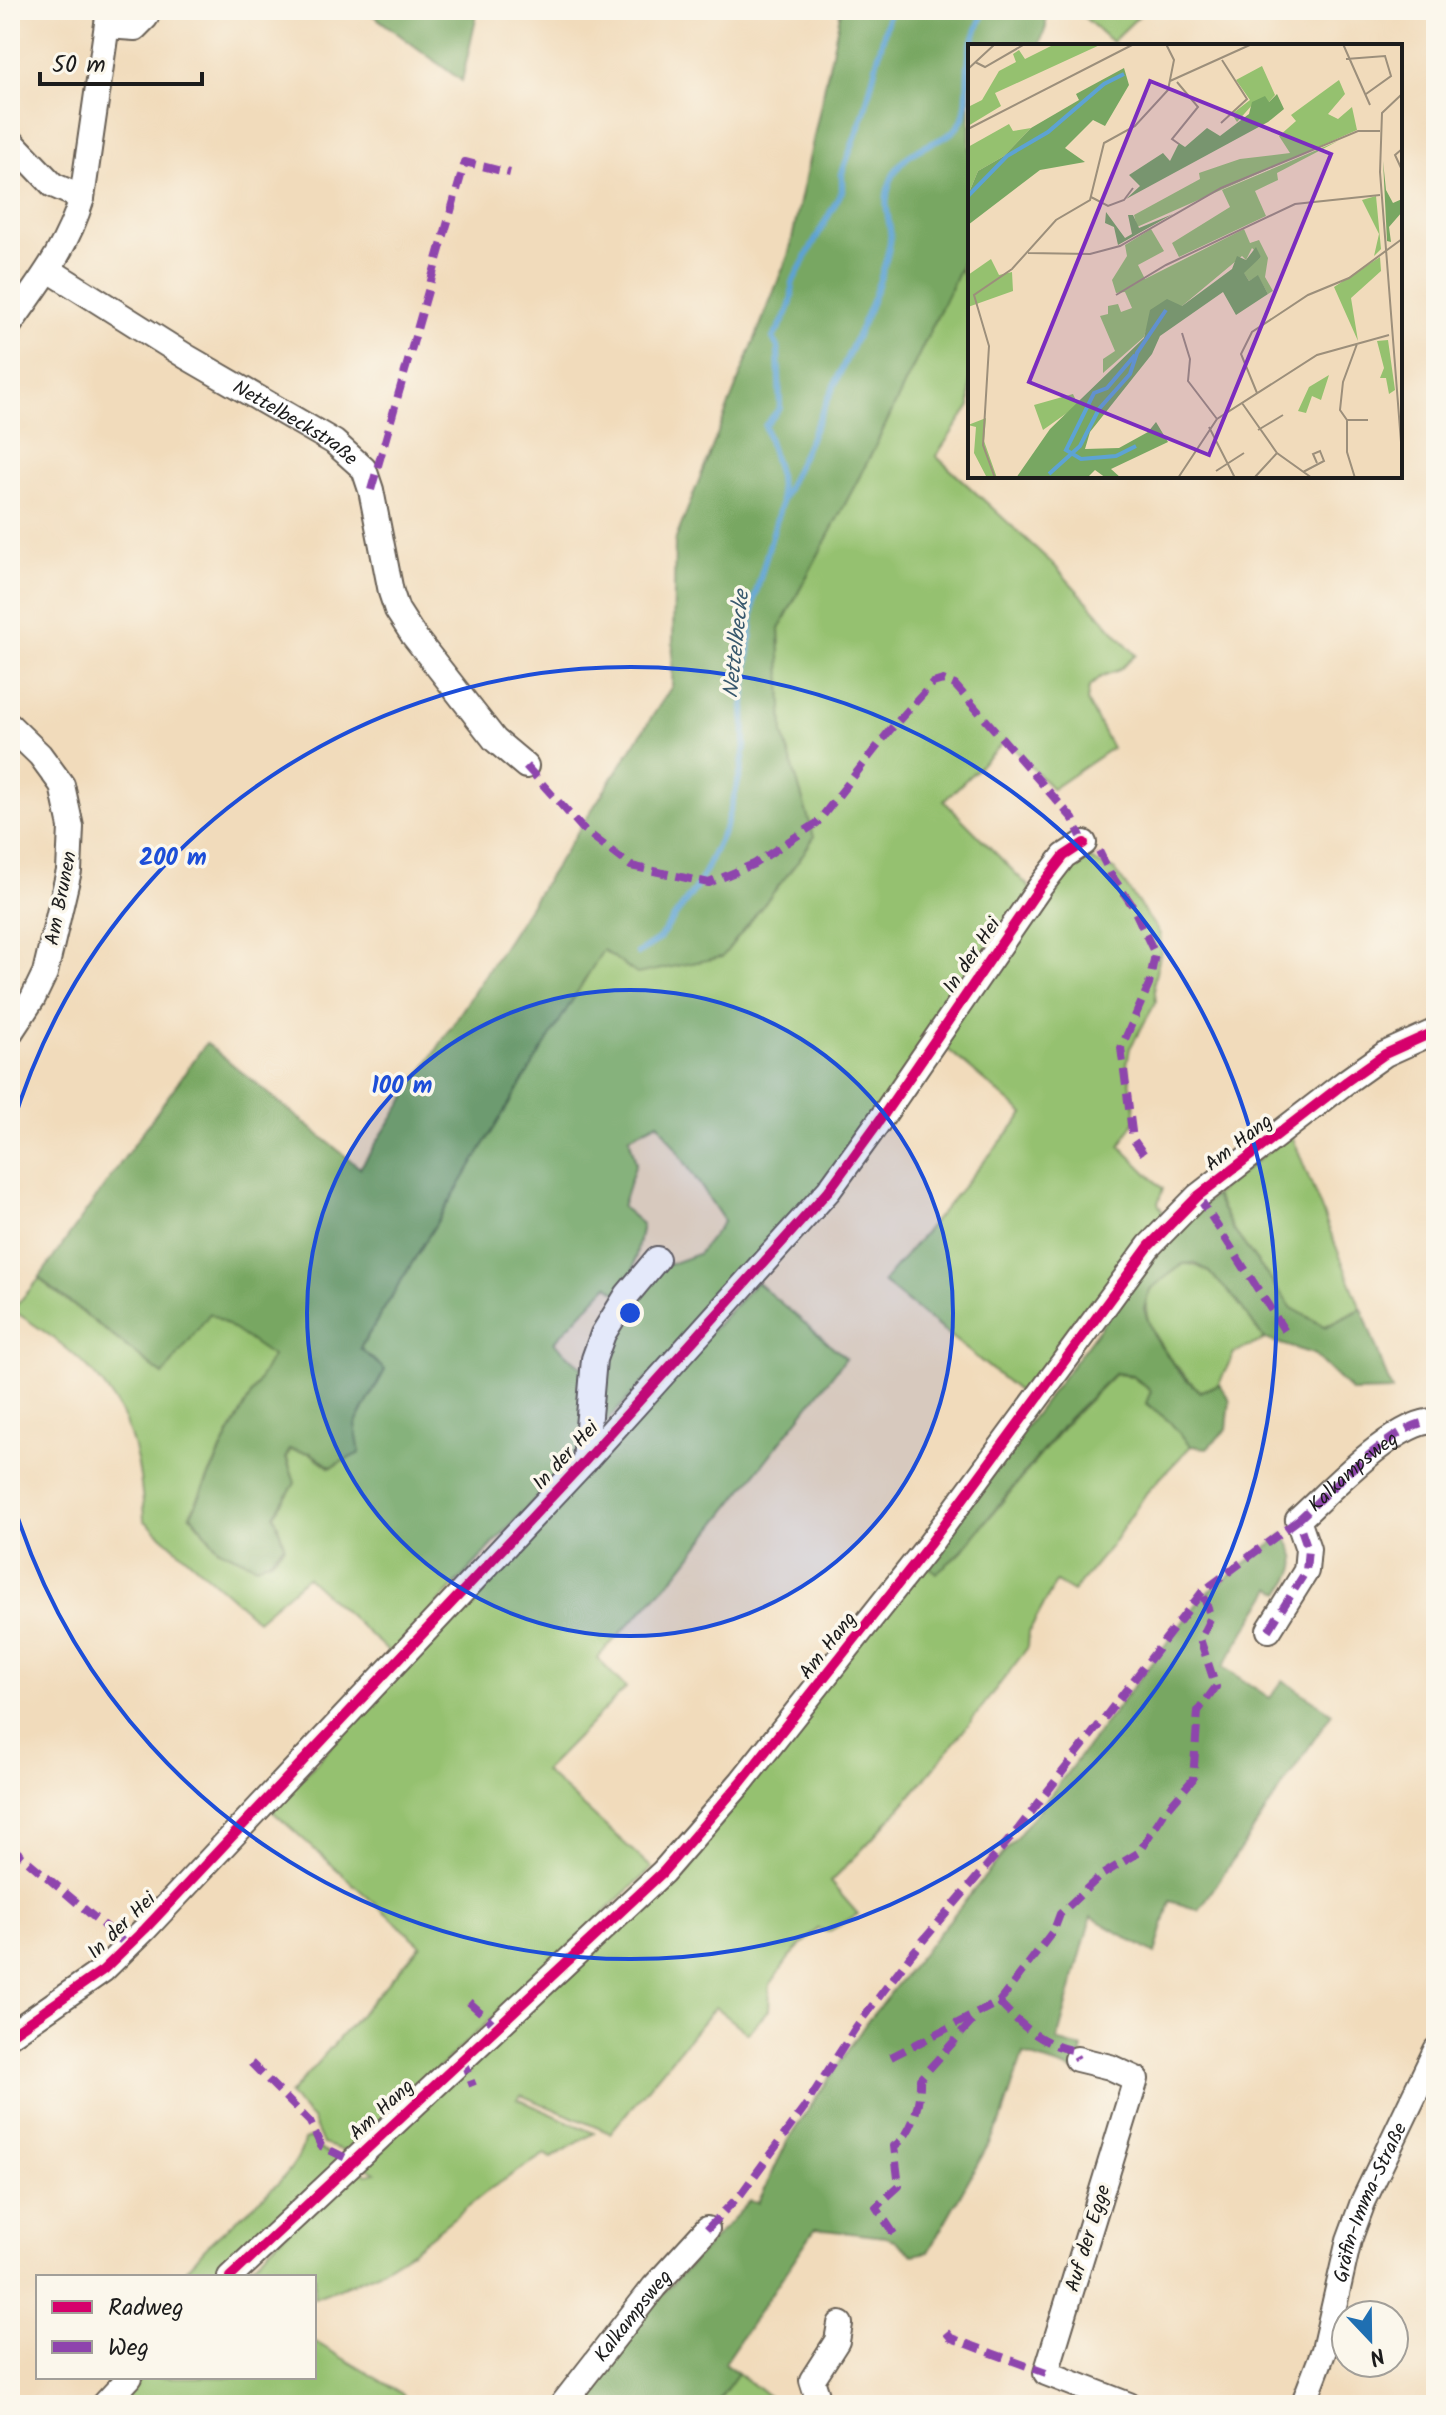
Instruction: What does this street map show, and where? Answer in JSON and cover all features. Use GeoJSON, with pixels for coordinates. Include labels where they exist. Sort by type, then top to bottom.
{"type":"FeatureCollection","features":[{"type":"Feature","properties":{"kind":"street"},"geometry":{"type":"LineString","coordinates":[[10,324],[49,270],[71,232],[82,198],[108,18],[135,28],[146,17],[147,10]]}},
{"type":"Feature","properties":{"kind":"street"},"geometry":{"type":"LineString","coordinates":[[10,140],[53,185],[82,198]]}},
{"type":"Feature","properties":{"kind":"street","name":"Nettelbeckstraße"},"geometry":{"type":"LineString","coordinates":[[49,270],[187,357],[349,453],[364,469],[371,490],[397,610],[495,740],[526,766]]}},
{"type":"Feature","properties":{"kind":"street","name":"Am Brunen"},"geometry":{"type":"LineString","coordinates":[[10,726],[46,762],[62,785],[71,827],[69,871],[45,973],[10,1033]]}},
{"type":"Feature","properties":{"kind":"street","name":"In der Hei"},"geometry":{"type":"LineString","coordinates":[[10,2035],[103,1970],[137,1937],[585,1461],[829,1190],[1040,887],[1064,856],[1084,843]]}},
{"type":"Feature","properties":{"kind":"street","name":"Am Hang"},"geometry":{"type":"LineString","coordinates":[[232,2275],[663,1872],[742,1781],[929,1545],[1166,1227],[1198,1196],[1253,1152],[1372,1063],[1436,1031]]}},
{"type":"Feature","properties":{"kind":"street"},"geometry":{"type":"LineString","coordinates":[[585,1461],[594,1359],[603,1334],[627,1295],[657,1259]]}},
{"type":"Feature","properties":{"kind":"street","name":"Kalkampsweg"},"geometry":{"type":"LineString","coordinates":[[1269,1630],[1306,1571],[1308,1549],[1298,1520],[1391,1436],[1436,1421]]}},
{"type":"Feature","properties":{"kind":"street","name":"Gräfin-Imma-Straße"},"geometry":{"type":"LineString","coordinates":[[1303,2405],[1324,2350],[1349,2240],[1363,2202],[1436,2050]]}},
{"type":"Feature","properties":{"kind":"street","name":"Auf der Egge"},"geometry":{"type":"LineString","coordinates":[[1077,2059],[1110,2067],[1136,2079],[1046,2373],[1129,2405]]}},
{"type":"Feature","properties":{"kind":"street","name":"Kalkampsweg"},"geometry":{"type":"LineString","coordinates":[[562,2405],[654,2287],[707,2229]]}},
{"type":"Feature","properties":{"kind":"street"},"geometry":{"type":"LineString","coordinates":[[820,2405],[812,2380],[837,2341],[840,2324]]}},
{"type":"Feature","properties":{"kind":"street"},"geometry":{"type":"LineString","coordinates":[[104,2405],[128,2379]]}},
{"type":"Feature","properties":{"kind":"green space"},"geometry":{"type":"Polygon","coordinates":[[[366,10],[478,10],[462,81],[366,10]]]}},
{"type":"Feature","properties":{"kind":"green space"},"geometry":{"type":"Polygon","coordinates":[[[841,10],[1046,10],[1046,27],[1040,44],[968,44],[968,246],[873,451],[779,629],[783,734],[814,837],[722,957],[637,974],[603,950],[360,1348],[385,1370],[355,1425],[360,1453],[331,1467],[311,1453],[289,1449],[286,1458],[295,1483],[274,1515],[284,1545],[270,1559],[257,1566],[219,1549],[191,1515],[228,1437],[272,1356],[210,1313],[163,1375],[39,1278],[206,1043],[360,1168],[672,686],[675,541],[789,253],[841,10]]]}},
{"type":"Feature","properties":{"kind":"green space"},"geometry":{"type":"Polygon","coordinates":[[[1076,10],[1145,10],[1112,42],[1076,10]]]}},
{"type":"Feature","properties":{"kind":"green space"},"geometry":{"type":"Polygon","coordinates":[[[960,268],[968,290],[968,409],[936,456],[1053,564],[1136,655],[1119,670],[1102,676],[1089,687],[1087,701],[1112,748],[1052,789],[1006,740],[944,801],[1037,895],[1067,864],[1082,858],[1090,859],[1114,869],[1160,934],[1161,950],[1154,982],[1156,1002],[1130,1048],[1127,1064],[1135,1120],[1120,1146],[1163,1189],[1158,1203],[1164,1215],[1131,1248],[1097,1306],[1027,1398],[883,1282],[1024,1114],[933,1037],[820,1192],[391,1654],[307,1577],[257,1620],[144,1520],[134,1448],[124,1420],[110,1395],[92,1372],[70,1352],[12,1310],[39,1279],[163,1375],[210,1313],[273,1356],[228,1436],[190,1515],[218,1549],[256,1566],[271,1560],[285,1546],[274,1514],[295,1483],[287,1458],[290,1450],[310,1453],[330,1468],[359,1453],[355,1425],[385,1370],[360,1349],[603,949],[722,957],[814,837],[783,734],[779,629],[873,451],[960,268]],[[658,1122],[629,1137],[636,1163],[622,1207],[642,1224],[633,1271],[618,1294],[608,1285],[554,1342],[581,1367],[600,1364],[608,1338],[662,1267],[698,1254],[724,1221],[658,1122]]]}},
{"type":"Feature","properties":{"kind":"green space"},"geometry":{"type":"Polygon","coordinates":[[[1291,1133],[1361,1309],[1325,1326],[1291,1308],[1233,1229],[1215,1195],[1291,1133]]]}},
{"type":"Feature","properties":{"kind":"green space"},"geometry":{"type":"Polygon","coordinates":[[[1214,1195],[1233,1230],[1292,1308],[1325,1327],[1362,1309],[1392,1391],[1352,1392],[1313,1354],[1264,1339],[1238,1302],[1209,1272],[1195,1263],[1183,1264],[1149,1290],[1144,1309],[1154,1337],[1179,1372],[1200,1392],[1219,1384],[1230,1400],[1227,1429],[1207,1448],[1191,1446],[1169,1421],[1146,1403],[1151,1391],[1132,1375],[1115,1373],[1069,1418],[959,1554],[936,1573],[924,1562],[1157,1252],[1214,1195]]]}},
{"type":"Feature","properties":{"kind":"green space"},"geometry":{"type":"Polygon","coordinates":[[[1184,1264],[1196,1266],[1219,1281],[1264,1340],[1234,1353],[1219,1384],[1200,1391],[1171,1359],[1147,1317],[1146,1303],[1150,1291],[1184,1264]]]}},
{"type":"Feature","properties":{"kind":"green space"},"geometry":{"type":"Polygon","coordinates":[[[756,1282],[846,1358],[676,1575],[597,1658],[626,1688],[544,1771],[652,1868],[349,2152],[323,2144],[312,2119],[289,2095],[421,1945],[272,1811],[756,1282]]]}},
{"type":"Feature","properties":{"kind":"green space"},"geometry":{"type":"Polygon","coordinates":[[[1115,1374],[1131,1376],[1151,1391],[1146,1404],[1169,1421],[1191,1446],[1147,1492],[1111,1546],[1073,1592],[1056,1582],[1029,1632],[1028,1647],[909,1798],[830,1882],[858,1914],[828,1932],[818,1929],[789,1958],[770,1985],[769,2010],[748,2033],[715,2007],[610,2133],[521,2095],[518,2099],[594,2133],[551,2158],[545,2154],[490,2189],[413,2250],[375,2274],[316,2297],[316,2275],[242,2275],[355,2167],[367,2174],[375,2172],[359,2162],[604,1937],[924,1563],[936,1572],[959,1555],[1070,1419],[1115,1374]]]}},
{"type":"Feature","properties":{"kind":"green space"},"geometry":{"type":"Polygon","coordinates":[[[1284,1534],[1295,1558],[1294,1570],[1281,1593],[1272,1588],[1223,1667],[1270,1698],[1283,1680],[1332,1713],[1199,1910],[1170,1901],[1155,1954],[1091,1917],[1057,2041],[1083,2049],[1077,2072],[1023,2054],[1000,2124],[928,2252],[913,2255],[886,2237],[815,2229],[724,2363],[738,2373],[715,2405],[573,2405],[649,2308],[750,2201],[758,2203],[788,2140],[866,2023],[1034,1816],[1202,1597],[1284,1534]]]}},
{"type":"Feature","properties":{"kind":"green space"},"geometry":{"type":"Polygon","coordinates":[[[314,2136],[321,2150],[343,2159],[221,2275],[183,2275],[220,2233],[278,2183],[299,2155],[304,2140],[314,2136]]]}},
{"type":"Feature","properties":{"kind":"green space"},"geometry":{"type":"Polygon","coordinates":[[[316,2342],[404,2395],[399,2405],[114,2405],[138,2379],[316,2379],[316,2342]]]}},
{"type":"Feature","properties":{"kind":"green space"},"geometry":{"type":"Polygon","coordinates":[[[738,2373],[780,2405],[715,2405],[738,2373]]]}},
{"type":"Feature","properties":{"kind":"waterway","name":"Nettelbecke"},"geometry":{"type":"LineString","coordinates":[[701,879],[726,826],[741,771],[754,600],[781,504],[779,476],[765,426],[780,408],[778,348],[773,338],[790,305],[792,283],[842,191],[842,173],[864,113],[890,10]]}},
{"type":"Feature","properties":{"kind":"waterway"},"geometry":{"type":"LineString","coordinates":[[972,44],[984,10]]}},
{"type":"Feature","properties":{"kind":"waterway"},"geometry":{"type":"LineString","coordinates":[[782,500],[881,277],[890,240],[886,201],[890,183],[905,159],[946,136],[961,122],[966,106],[968,68]]}},
{"type":"Feature","properties":{"kind":"waterway","name":"Nettelbecke"},"geometry":{"type":"LineString","coordinates":[[638,953],[658,940],[697,886]]}},
{"type":"Feature","properties":{"kind":"marked path"},"geometry":{"type":"LineString","coordinates":[[371,490],[465,162],[510,173]]}},
{"type":"Feature","properties":{"kind":"marked path"},"geometry":{"type":"LineString","coordinates":[[526,766],[583,829],[631,866],[709,883],[754,864],[817,823],[890,730],[933,683],[943,680],[955,685],[1073,819],[1084,843]]}},
{"type":"Feature","properties":{"kind":"marked path"},"geometry":{"type":"LineString","coordinates":[[1099,851],[1132,905],[1155,954],[1149,985],[1121,1048],[1133,1139],[1145,1156]]}},
{"type":"Feature","properties":{"kind":"marked path"},"geometry":{"type":"LineString","coordinates":[[1198,1196],[1286,1333]]}},
{"type":"Feature","properties":{"kind":"marked path"},"geometry":{"type":"LineString","coordinates":[[1269,1630],[1306,1571],[1308,1549],[1298,1520],[1383,1444],[1420,1424],[1436,1421]]}},
{"type":"Feature","properties":{"kind":"marked path"},"geometry":{"type":"LineString","coordinates":[[707,2229],[741,2194],[804,2108],[856,2027],[910,1956],[1019,1828],[1202,1592],[1298,1520]]}},
{"type":"Feature","properties":{"kind":"marked path"},"geometry":{"type":"LineString","coordinates":[[891,2057],[999,2002],[1054,1930],[1060,1914],[1100,1876],[1138,1853],[1164,1813],[1193,1779],[1198,1711],[1216,1687],[1200,1639],[1211,1617],[1202,1592]]}},
{"type":"Feature","properties":{"kind":"marked path"},"geometry":{"type":"LineString","coordinates":[[10,1846],[128,1946]]}},
{"type":"Feature","properties":{"kind":"marked path"},"geometry":{"type":"LineString","coordinates":[[469,2002],[496,2026]]}},
{"type":"Feature","properties":{"kind":"marked path"},"geometry":{"type":"LineString","coordinates":[[999,2002],[1032,2032],[1072,2050],[1077,2059]]}},
{"type":"Feature","properties":{"kind":"marked path"},"geometry":{"type":"LineString","coordinates":[[894,2234],[876,2207],[899,2186],[894,2146],[911,2126],[919,2097],[920,2079],[976,2017]]}},
{"type":"Feature","properties":{"kind":"marked path"},"geometry":{"type":"LineString","coordinates":[[462,2058],[473,2086]]}},
{"type":"Feature","properties":{"kind":"marked path"},"geometry":{"type":"LineString","coordinates":[[251,2063],[310,2122],[321,2146],[352,2161]]}},
{"type":"Feature","properties":{"kind":"marked path"},"geometry":{"type":"LineString","coordinates":[[946,2332],[951,2338],[1046,2373]]}},
{"type":"Feature","properties":{"kind":"cycle path"},"geometry":{"type":"LineString","coordinates":[[10,2035],[103,1970],[145,1929],[585,1461],[829,1190],[1040,887],[1064,856],[1084,843]]}},
{"type":"Feature","properties":{"kind":"cycle path"},"geometry":{"type":"LineString","coordinates":[[232,2275],[663,1872],[742,1781],[929,1545],[1149,1246],[1198,1196],[1347,1081],[1385,1054],[1436,1031]]}}]}
